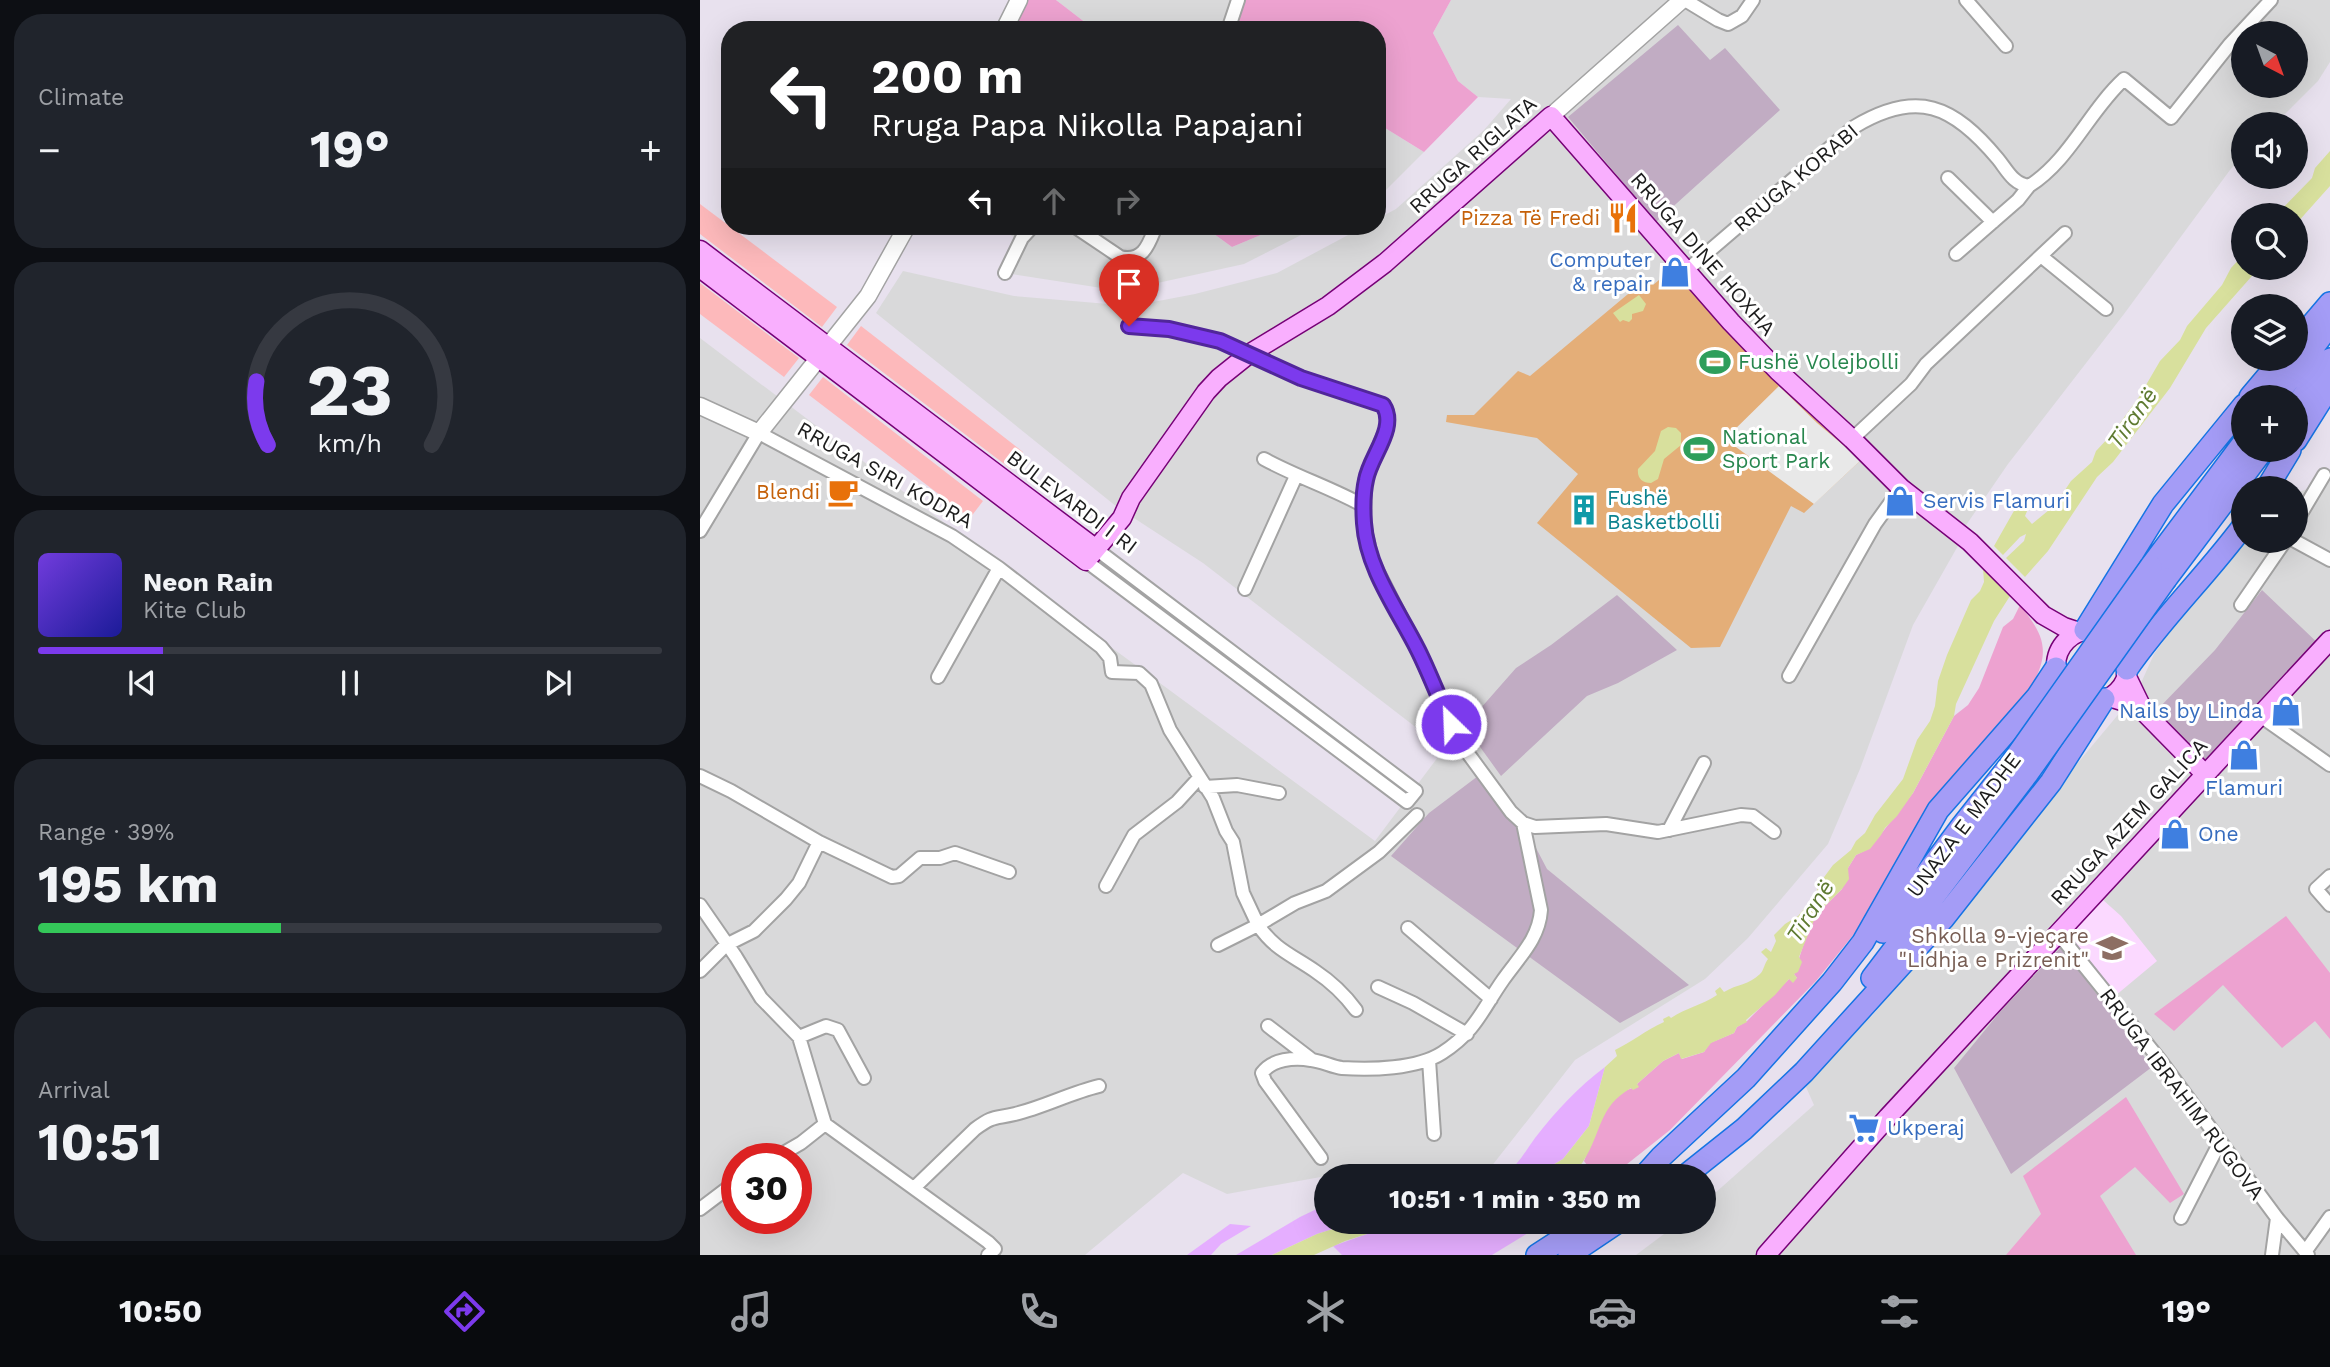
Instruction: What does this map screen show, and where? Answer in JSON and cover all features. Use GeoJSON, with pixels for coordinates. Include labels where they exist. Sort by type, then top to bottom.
{"type":"FeatureCollection","features":[{"type":"Feature","properties":{"kind":"highway"},"geometry":{"type":"LineString","coordinates":[[2308,329],[2330,303]]}},
{"type":"Feature","properties":{"kind":"highway"},"geometry":{"type":"LineString","coordinates":[[2285,385],[2330,325]]}},
{"type":"Feature","properties":{"kind":"highway"},"geometry":{"type":"LineString","coordinates":[[2308,389],[2330,359]]}},
{"type":"Feature","properties":{"kind":"highway"},"geometry":{"type":"LineString","coordinates":[[2260,385],[2272,371]]}},
{"type":"Feature","properties":{"kind":"highway"},"geometry":{"type":"LineString","coordinates":[[2308,421],[2330,386]]}},
{"type":"Feature","properties":{"kind":"highway"},"geometry":{"type":"LineString","coordinates":[[2082,631],[2164,504],[2231,421]]}},
{"type":"Feature","properties":{"kind":"highway","name":"UNAZA E MADHE"},"geometry":{"type":"LineString","coordinates":[[1690,1164],[1769,1094],[1828,1030],[1884,963],[2159,573],[2231,462]]}},
{"type":"Feature","properties":{"kind":"highway","name":"UNAZA E MADHE"},"geometry":{"type":"LineString","coordinates":[[2159,573],[2253,462]]}},
{"type":"Feature","properties":{"kind":"highway"},"geometry":{"type":"LineString","coordinates":[[2127,672],[2150,636],[2231,542]]}},
{"type":"Feature","properties":{"kind":"highway"},"geometry":{"type":"LineString","coordinates":[[1655,1164],[1746,1077],[1832,982],[1869,932],[1938,810],[2037,697],[2057,660]]}},
{"type":"Feature","properties":{"kind":"highway"},"geometry":{"type":"LineString","coordinates":[[1700,1164],[1744,1129],[1804,1072],[1949,912],[2020,825],[2106,698]]}},
{"type":"Feature","properties":{"kind":"highway","name":"UNAZA E MADHE"},"geometry":{"type":"LineString","coordinates":[[1661,1164],[1746,1090],[1816,1015],[1870,950],[1961,827],[2020,767]]}},
{"type":"Feature","properties":{"kind":"highway"},"geometry":{"type":"LineString","coordinates":[[1537,1255],[1569,1234]]}},
{"type":"Feature","properties":{"kind":"highway"},"geometry":{"type":"LineString","coordinates":[[1569,1255],[1600,1234]]}},
{"type":"Feature","properties":{"kind":"main road","name":"RRUGA DINE HOXHA"},"geometry":{"type":"LineString","coordinates":[[1551,116],[1754,347],[1901,488],[1970,542],[2037,609],[2064,627],[2082,631],[2104,631],[2118,640],[2126,654],[2127,672],[2144,712]]}},
{"type":"Feature","properties":{"kind":"main road","name":"RRUGA RIGLATA"},"geometry":{"type":"LineString","coordinates":[[1249,354],[1356,287],[1551,116]]}},
{"type":"Feature","properties":{"kind":"main road","name":"BULEVARDI I RI"},"geometry":{"type":"LineString","coordinates":[[700,250],[823,353]]}},
{"type":"Feature","properties":{"kind":"main road","name":"BULEVARDI I RI"},"geometry":{"type":"LineString","coordinates":[[700,268],[823,353],[1087,552]]}},
{"type":"Feature","properties":{"kind":"main road"},"geometry":{"type":"LineString","coordinates":[[1087,552],[1122,518],[1131,498],[1206,392],[1249,354]]}},
{"type":"Feature","properties":{"kind":"main road","name":"RRUGA DINE HOXHA"},"geometry":{"type":"LineString","coordinates":[[2037,609],[2057,660],[2059,681],[2071,695],[2090,702],[2106,698],[2128,703],[2144,712],[2204,773]]}},
{"type":"Feature","properties":{"kind":"main road"},"geometry":{"type":"LineString","coordinates":[[2057,660],[2063,643],[2082,631]]}},
{"type":"Feature","properties":{"kind":"main road","name":"RRUGA AZEM GALICA"},"geometry":{"type":"LineString","coordinates":[[1766,1255],[2057,932],[2330,640]]}},
{"type":"Feature","properties":{"kind":"main road"},"geometry":{"type":"LineString","coordinates":[[2106,698],[2121,686],[2127,672]]}},
{"type":"Feature","properties":{"kind":"street"},"geometry":{"type":"LineString","coordinates":[[1008,21],[1019,0]]}},
{"type":"Feature","properties":{"kind":"street"},"geometry":{"type":"LineString","coordinates":[[1231,21],[1238,0]]}},
{"type":"Feature","properties":{"kind":"street"},"geometry":{"type":"LineString","coordinates":[[1683,0],[1728,24],[1742,16],[1753,0]]}},
{"type":"Feature","properties":{"kind":"street","name":"RRUGA RIGLATA"},"geometry":{"type":"LineString","coordinates":[[1551,116],[1683,0]]}},
{"type":"Feature","properties":{"kind":"street"},"geometry":{"type":"LineString","coordinates":[[1966,0],[2006,46]]}},
{"type":"Feature","properties":{"kind":"street"},"geometry":{"type":"LineString","coordinates":[[1956,254],[2018,200],[2029,186],[2057,161],[2109,94],[2124,79],[2171,118],[2230,44],[2271,0]]}},
{"type":"Feature","properties":{"kind":"street","name":"RRUGA KORABI"},"geometry":{"type":"LineString","coordinates":[[1687,270],[1854,127],[1892,110],[1922,106],[1944,111],[1974,133],[2016,181],[2029,186]]}},
{"type":"Feature","properties":{"kind":"street"},"geometry":{"type":"LineString","coordinates":[[1948,178],[1993,222]]}},
{"type":"Feature","properties":{"kind":"street"},"geometry":{"type":"LineString","coordinates":[[1852,439],[1911,384],[1926,364],[2065,233]]}},
{"type":"Feature","properties":{"kind":"street"},"geometry":{"type":"LineString","coordinates":[[700,531],[759,433],[854,314],[883,272],[902,235]]}},
{"type":"Feature","properties":{"kind":"street"},"geometry":{"type":"LineString","coordinates":[[1005,273],[1025,235]]}},
{"type":"Feature","properties":{"kind":"street"},"geometry":{"type":"LineString","coordinates":[[1087,235],[1127,259],[1141,255],[1152,235]]}},
{"type":"Feature","properties":{"kind":"street"},"geometry":{"type":"LineString","coordinates":[[2041,256],[2106,309]]}},
{"type":"Feature","properties":{"kind":"street"},"geometry":{"type":"LineString","coordinates":[[1129,326],[1169,329],[1220,341],[1301,378],[1383,405],[1388,424],[1365,481],[1364,524],[1371,560],[1418,651],[1451,724],[1482,773],[1511,812],[1523,823],[1535,827],[1606,824],[1658,832],[1741,815],[1753,816],[1774,832]]}},
{"type":"Feature","properties":{"kind":"street","name":"RRUGA SIRI KODRA"},"geometry":{"type":"LineString","coordinates":[[700,405],[759,433],[952,536],[999,568],[1101,647],[1110,658],[1112,673],[1139,673],[1145,677],[1151,684],[1170,730],[1202,783]]}},
{"type":"Feature","properties":{"kind":"street"},"geometry":{"type":"LineString","coordinates":[[1264,459],[1296,476],[1334,489],[1364,506]]}},
{"type":"Feature","properties":{"kind":"street"},"geometry":{"type":"LineString","coordinates":[[2308,501],[2324,474]]}},
{"type":"Feature","properties":{"kind":"street"},"geometry":{"type":"LineString","coordinates":[[1245,589],[1296,476]]}},
{"type":"Feature","properties":{"kind":"street"},"geometry":{"type":"LineString","coordinates":[[1789,676],[1875,524],[1901,488]]}},
{"type":"Feature","properties":{"kind":"street"},"geometry":{"type":"LineString","coordinates":[[2308,548],[2330,560]]}},
{"type":"Feature","properties":{"kind":"street","name":"BULEVARDI I RI"},"geometry":{"type":"LineString","coordinates":[[1087,552],[1416,791],[1407,802],[1087,552]]}},
{"type":"Feature","properties":{"kind":"street"},"geometry":{"type":"LineString","coordinates":[[2241,605],[2277,553]]}},
{"type":"Feature","properties":{"kind":"street"},"geometry":{"type":"LineString","coordinates":[[938,677],[999,568]]}},
{"type":"Feature","properties":{"kind":"street"},"geometry":{"type":"LineString","coordinates":[[2259,715],[2330,765]]}},
{"type":"Feature","properties":{"kind":"street"},"geometry":{"type":"LineString","coordinates":[[1669,830],[1704,763]]}},
{"type":"Feature","properties":{"kind":"street"},"geometry":{"type":"LineString","coordinates":[[700,776],[819,842],[892,877],[906,872],[920,858],[940,859],[955,853],[1009,873]]}},
{"type":"Feature","properties":{"kind":"street"},"geometry":{"type":"LineString","coordinates":[[1106,886],[1133,835],[1202,783],[1237,785],[1279,793]]}},
{"type":"Feature","properties":{"kind":"street"},"geometry":{"type":"LineString","coordinates":[[1202,783],[1213,798],[1233,842],[1243,894],[1268,940],[1330,983],[1356,1010]]}},
{"type":"Feature","properties":{"kind":"street"},"geometry":{"type":"LineString","coordinates":[[1218,945],[1296,903],[1326,891],[1379,852],[1416,815]]}},
{"type":"Feature","properties":{"kind":"street"},"geometry":{"type":"LineString","coordinates":[[1321,1158],[1262,1073],[1281,1061],[1311,1060],[1340,1068],[1397,1066],[1429,1060],[1467,1034],[1534,937],[1540,921],[1541,910],[1523,823]]}},
{"type":"Feature","properties":{"kind":"street"},"geometry":{"type":"LineString","coordinates":[[700,971],[726,945],[754,931],[786,899],[799,883],[819,842]]}},
{"type":"Feature","properties":{"kind":"street"},"geometry":{"type":"LineString","coordinates":[[2330,876],[2316,889],[2330,905]]}},
{"type":"Feature","properties":{"kind":"street"},"geometry":{"type":"LineString","coordinates":[[700,905],[761,998],[799,1037],[825,1124],[988,1242],[995,1249],[988,1255]]}},
{"type":"Feature","properties":{"kind":"street"},"geometry":{"type":"LineString","coordinates":[[1408,928],[1490,999]]}},
{"type":"Feature","properties":{"kind":"street","name":"RRUGA IBRAHIM RUGOVA"},"geometry":{"type":"LineString","coordinates":[[2057,932],[2167,1069],[2306,1254]]}},
{"type":"Feature","properties":{"kind":"street"},"geometry":{"type":"LineString","coordinates":[[1378,987],[1413,1003],[1467,1034]]}},
{"type":"Feature","properties":{"kind":"street"},"geometry":{"type":"LineString","coordinates":[[799,1037],[826,1026],[838,1030],[864,1078]]}},
{"type":"Feature","properties":{"kind":"street"},"geometry":{"type":"LineString","coordinates":[[1268,1026],[1311,1060]]}},
{"type":"Feature","properties":{"kind":"street"},"geometry":{"type":"LineString","coordinates":[[1429,1060],[1434,1134]]}},
{"type":"Feature","properties":{"kind":"street"},"geometry":{"type":"LineString","coordinates":[[915,1187],[986,1121],[1000,1115],[1016,1114],[1099,1086]]}},
{"type":"Feature","properties":{"kind":"street"},"geometry":{"type":"LineString","coordinates":[[801,1143],[825,1124]]}},
{"type":"Feature","properties":{"kind":"street"},"geometry":{"type":"LineString","coordinates":[[2181,1218],[2220,1142]]}},
{"type":"Feature","properties":{"kind":"street"},"geometry":{"type":"LineString","coordinates":[[700,1209],[721,1193]]}},
{"type":"Feature","properties":{"kind":"street"},"geometry":{"type":"LineString","coordinates":[[2306,1254],[2330,1217]]}},
{"type":"Feature","properties":{"kind":"street"},"geometry":{"type":"LineString","coordinates":[[2272,1255],[2277,1218]]}},
{"type":"Feature","properties":{"kind":"shaded area"},"geometry":{"type":"Polygon","coordinates":[[[1019,0],[1056,0],[1083,21],[1009,21],[1019,0]]]}},
{"type":"Feature","properties":{"kind":"shaded area"},"geometry":{"type":"Polygon","coordinates":[[[1056,0],[1245,0],[1237,21],[1083,21],[1056,0]]]}},
{"type":"Feature","properties":{"kind":"shaded area"},"geometry":{"type":"Polygon","coordinates":[[[1245,0],[1451,0],[1433,33],[1458,81],[1478,97],[1424,152],[1386,129],[1386,21],[1237,21],[1245,0]]]}},
{"type":"Feature","properties":{"kind":"shaded area"},"geometry":{"type":"Polygon","coordinates":[[[1451,0],[2330,0],[2330,62],[2308,91],[2308,21],[2231,21],[2231,98],[2301,98],[2287,112],[2231,112],[2231,169],[2124,314],[2008,464],[1960,534],[1963,537],[1913,625],[1860,769],[1828,844],[1748,938],[1705,979],[1575,1060],[1493,1164],[1314,1164],[1314,1178],[1227,1194],[1183,1173],[1085,1255],[700,1255],[700,338],[1040,595],[1375,841],[1444,749],[1203,563],[1117,507],[876,313],[903,271],[1014,296],[1132,306],[1195,294],[1277,273],[1348,235],[1386,235],[1386,214],[1396,209],[1484,130],[1511,99],[1478,97],[1458,81],[1433,33],[1451,0]]]}},
{"type":"Feature","properties":{"kind":"shaded area"},"geometry":{"type":"Polygon","coordinates":[[[1678,25],[1710,60],[1725,48],[1780,110],[1656,222],[1568,117],[1678,25]]]}},
{"type":"Feature","properties":{"kind":"shaded area"},"geometry":{"type":"Polygon","coordinates":[[[1386,129],[1424,152],[1386,190],[1386,129]]]}},
{"type":"Feature","properties":{"kind":"shaded area"},"geometry":{"type":"Polygon","coordinates":[[[700,204],[721,220],[721,235],[741,235],[837,307],[822,327],[700,234],[700,204]]]}},
{"type":"Feature","properties":{"kind":"shaded area"},"geometry":{"type":"Polygon","coordinates":[[[1010,235],[1215,235],[1232,247],[1261,235],[1301,235],[1244,264],[1121,291],[1005,273],[1016,238],[1010,235]]]}},
{"type":"Feature","properties":{"kind":"shaded area"},"geometry":{"type":"Polygon","coordinates":[[[1215,235],[1261,235],[1232,247],[1215,235]]]}},
{"type":"Feature","properties":{"kind":"shaded area","name":"National Sport Park"},"geometry":{"type":"Polygon","coordinates":[[[1671,270],[1787,392],[1861,460],[1804,513],[1791,506],[1720,647],[1691,648],[1537,523],[1578,474],[1537,438],[1446,422],[1447,415],[1474,415],[1518,371],[1530,376],[1646,279],[1653,285],[1671,270]]]}},
{"type":"Feature","properties":{"kind":"shaded area"},"geometry":{"type":"Polygon","coordinates":[[[700,283],[799,358],[784,377],[700,314],[700,283]]]}},
{"type":"Feature","properties":{"kind":"shaded area"},"geometry":{"type":"Polygon","coordinates":[[[861,326],[1023,452],[1011,469],[847,345],[861,326]]]}},
{"type":"Feature","properties":{"kind":"shaded area"},"geometry":{"type":"Polygon","coordinates":[[[823,377],[983,501],[970,518],[809,395],[823,377]]]}},
{"type":"Feature","properties":{"kind":"shaded area"},"geometry":{"type":"Polygon","coordinates":[[[1779,386],[1861,460],[1814,504],[1725,439],[1779,386]]]}},
{"type":"Feature","properties":{"kind":"shaded area"},"geometry":{"type":"Polygon","coordinates":[[[2330,481],[2330,1255],[1636,1255],[1664,1234],[1716,1234],[1716,1192],[1814,1105],[1806,1087],[1860,1024],[1872,1016],[2137,692],[2154,654],[2203,587],[2233,553],[2308,553],[2308,489],[2330,481]]]}},
{"type":"Feature","properties":{"kind":"shaded area"},"geometry":{"type":"Polygon","coordinates":[[[2262,590],[2323,648],[2208,763],[2155,712],[2215,650],[2262,590]]]}},
{"type":"Feature","properties":{"kind":"shaded area"},"geometry":{"type":"Polygon","coordinates":[[[1617,595],[1677,650],[1618,683],[1587,696],[1501,776],[1465,726],[1516,668],[1617,595]]]}},
{"type":"Feature","properties":{"kind":"shaded area"},"geometry":{"type":"Polygon","coordinates":[[[2020,605],[2041,640],[2042,658],[2035,680],[1854,934],[1816,981],[1670,1130],[1627,1164],[1586,1164],[1584,1161],[1597,1127],[1618,1096],[1638,1087],[1637,1084],[1663,1061],[1679,1053],[1682,1059],[1704,1052],[1710,1043],[1734,1033],[1737,1027],[1747,1021],[1789,979],[1797,978],[1794,974],[1816,915],[1842,889],[1848,868],[1856,855],[1870,848],[1913,793],[1954,716],[1968,705],[1979,688],[2003,627],[2013,619],[2020,605]]]}},
{"type":"Feature","properties":{"kind":"shaded area"},"geometry":{"type":"Polygon","coordinates":[[[1482,773],[1523,823],[1547,869],[1689,985],[1620,1023],[1391,856],[1429,813],[1482,773]]]}},
{"type":"Feature","properties":{"kind":"shaded area","name":"Shkolla 9-vjeçare \"Lidhja e Prizrenit\""},"geometry":{"type":"Polygon","coordinates":[[[2102,899],[2121,916],[2157,961],[2115,996],[2067,934],[2102,899]]]}},
{"type":"Feature","properties":{"kind":"shaded area"},"geometry":{"type":"Polygon","coordinates":[[[2286,916],[2330,973],[2330,1039],[2315,1021],[2282,1048],[2223,985],[2174,1031],[2154,1014],[2286,916]]]}},
{"type":"Feature","properties":{"kind":"shaded area"},"geometry":{"type":"Polygon","coordinates":[[[2061,947],[2152,1067],[2011,1174],[1954,1068],[1999,1013],[2061,947]]]}},
{"type":"Feature","properties":{"kind":"shaded area"},"geometry":{"type":"Polygon","coordinates":[[[2126,1097],[2184,1194],[2170,1203],[2135,1167],[2100,1196],[2136,1255],[2006,1255],[2041,1214],[2023,1176],[2126,1097]]]}},
{"type":"Feature","properties":{"kind":"sand"},"geometry":{"type":"Polygon","coordinates":[[[1605,1067],[1589,1126],[1563,1159],[1554,1164],[1516,1164],[1559,1109],[1605,1067]]]}},
{"type":"Feature","properties":{"kind":"sand"},"geometry":{"type":"Polygon","coordinates":[[[1314,1211],[1314,1234],[1317,1234],[1272,1255],[1236,1255],[1314,1211]]]}},
{"type":"Feature","properties":{"kind":"sand"},"geometry":{"type":"Polygon","coordinates":[[[1230,1224],[1251,1226],[1221,1244],[1211,1255],[1187,1255],[1230,1224]]]}},
{"type":"Feature","properties":{"kind":"sand"},"geometry":{"type":"Polygon","coordinates":[[[1367,1234],[1526,1234],[1492,1255],[1342,1255],[1333,1246],[1367,1234]]]}},
{"type":"Feature","properties":{"kind":"water"},"geometry":{"type":"Polygon","coordinates":[[[2330,151],[2330,186],[2308,211],[2308,203],[2288,203],[2301,189],[2308,189],[2308,182],[2315,168],[2330,151]]]}},
{"type":"Feature","properties":{"kind":"water","name":"Tiranë"},"geometry":{"type":"Polygon","coordinates":[[[2231,268],[2231,280],[2248,280],[2236,294],[2231,294],[2231,300],[2206,328],[2170,388],[2113,462],[2097,477],[2048,551],[2025,577],[2006,558],[2024,541],[2026,534],[2003,555],[1994,546],[2015,509],[2024,501],[2030,504],[2025,516],[2032,524],[2055,505],[2071,481],[2092,462],[2096,451],[2139,397],[2160,361],[2180,340],[2187,326],[2222,285],[2231,268]]]}},
{"type":"Feature","properties":{"kind":"water"},"geometry":{"type":"Polygon","coordinates":[[[1639,295],[1646,304],[1643,311],[1632,314],[1629,322],[1620,322],[1613,313],[1639,295]]]}},
{"type":"Feature","properties":{"kind":"water"},"geometry":{"type":"Polygon","coordinates":[[[1668,427],[1676,428],[1681,433],[1681,445],[1664,459],[1658,479],[1651,483],[1645,482],[1639,477],[1638,469],[1655,451],[1661,431],[1668,427]]]}},
{"type":"Feature","properties":{"kind":"water","name":"Tiranë"},"geometry":{"type":"Polygon","coordinates":[[[1983,568],[2010,596],[1994,621],[1956,704],[1954,716],[1913,793],[1870,849],[1856,855],[1848,868],[1849,879],[1816,915],[1799,957],[1802,962],[1798,972],[1794,974],[1797,978],[1793,983],[1789,979],[1746,1020],[1747,1022],[1737,1027],[1734,1033],[1711,1043],[1704,1052],[1681,1059],[1679,1053],[1663,1061],[1637,1084],[1639,1087],[1633,1090],[1631,1088],[1620,1095],[1606,1112],[1581,1164],[1554,1164],[1563,1159],[1589,1126],[1605,1067],[1617,1056],[1615,1050],[1664,1022],[1663,1019],[1669,1016],[1671,1018],[1717,995],[1715,991],[1720,987],[1724,992],[1760,974],[1768,959],[1761,952],[1766,948],[1771,952],[1776,941],[1774,935],[1798,916],[1815,896],[1819,884],[1833,865],[1851,850],[1865,833],[1875,815],[1903,779],[1917,740],[1930,721],[1938,681],[1947,655],[1971,600],[1984,582],[1983,568]]]}},
{"type":"Feature","properties":{"kind":"water"},"geometry":{"type":"Polygon","coordinates":[[[1317,1234],[1367,1234],[1314,1255],[1272,1255],[1317,1234]]]}},
{"type":"Feature","properties":{"kind":"place","name":"Pizza Të Fredi"},"geometry":{"type":"Point","coordinates":[1623,218]}},
{"type":"Feature","properties":{"kind":"place","name":"Computer & repair"},"geometry":{"type":"Point","coordinates":[1675,272]}},
{"type":"Feature","properties":{"kind":"place","name":"Fushë Volejbolli"},"geometry":{"type":"Point","coordinates":[1715,362]}},
{"type":"Feature","properties":{"kind":"place","name":"National Sport Park"},"geometry":{"type":"Point","coordinates":[1699,449]}},
{"type":"Feature","properties":{"kind":"place","name":"Blendi"},"geometry":{"type":"Point","coordinates":[843,492]}},
{"type":"Feature","properties":{"kind":"place","name":"Servis Flamuri"},"geometry":{"type":"Point","coordinates":[1900,501]}},
{"type":"Feature","properties":{"kind":"place","name":"Fushë Basketbolli"},"geometry":{"type":"Point","coordinates":[1584,510]}},
{"type":"Feature","properties":{"kind":"place","name":"Nails by Linda"},"geometry":{"type":"Point","coordinates":[2286,711]}},
{"type":"Feature","properties":{"kind":"place","name":"Flamuri"},"geometry":{"type":"Point","coordinates":[2244,755]}},
{"type":"Feature","properties":{"kind":"place","name":"One"},"geometry":{"type":"Point","coordinates":[2175,834]}},
{"type":"Feature","properties":{"kind":"place","name":"Shkolla 9-vjeçare \"Lidhja e Prizrenit\""},"geometry":{"type":"Point","coordinates":[2112,948]}},
{"type":"Feature","properties":{"kind":"place","name":"Ukperaj"},"geometry":{"type":"Point","coordinates":[1864,1128]}},
{"type":"Feature","properties":{"kind":"route"},"geometry":{"type":"LineString","coordinates":[[1129,326],[1169,329],[1220,341],[1301,378],[1383,405],[1389,418],[1388,424],[1365,481],[1364,524],[1371,560],[1433,681],[1451,724]]}}]}
